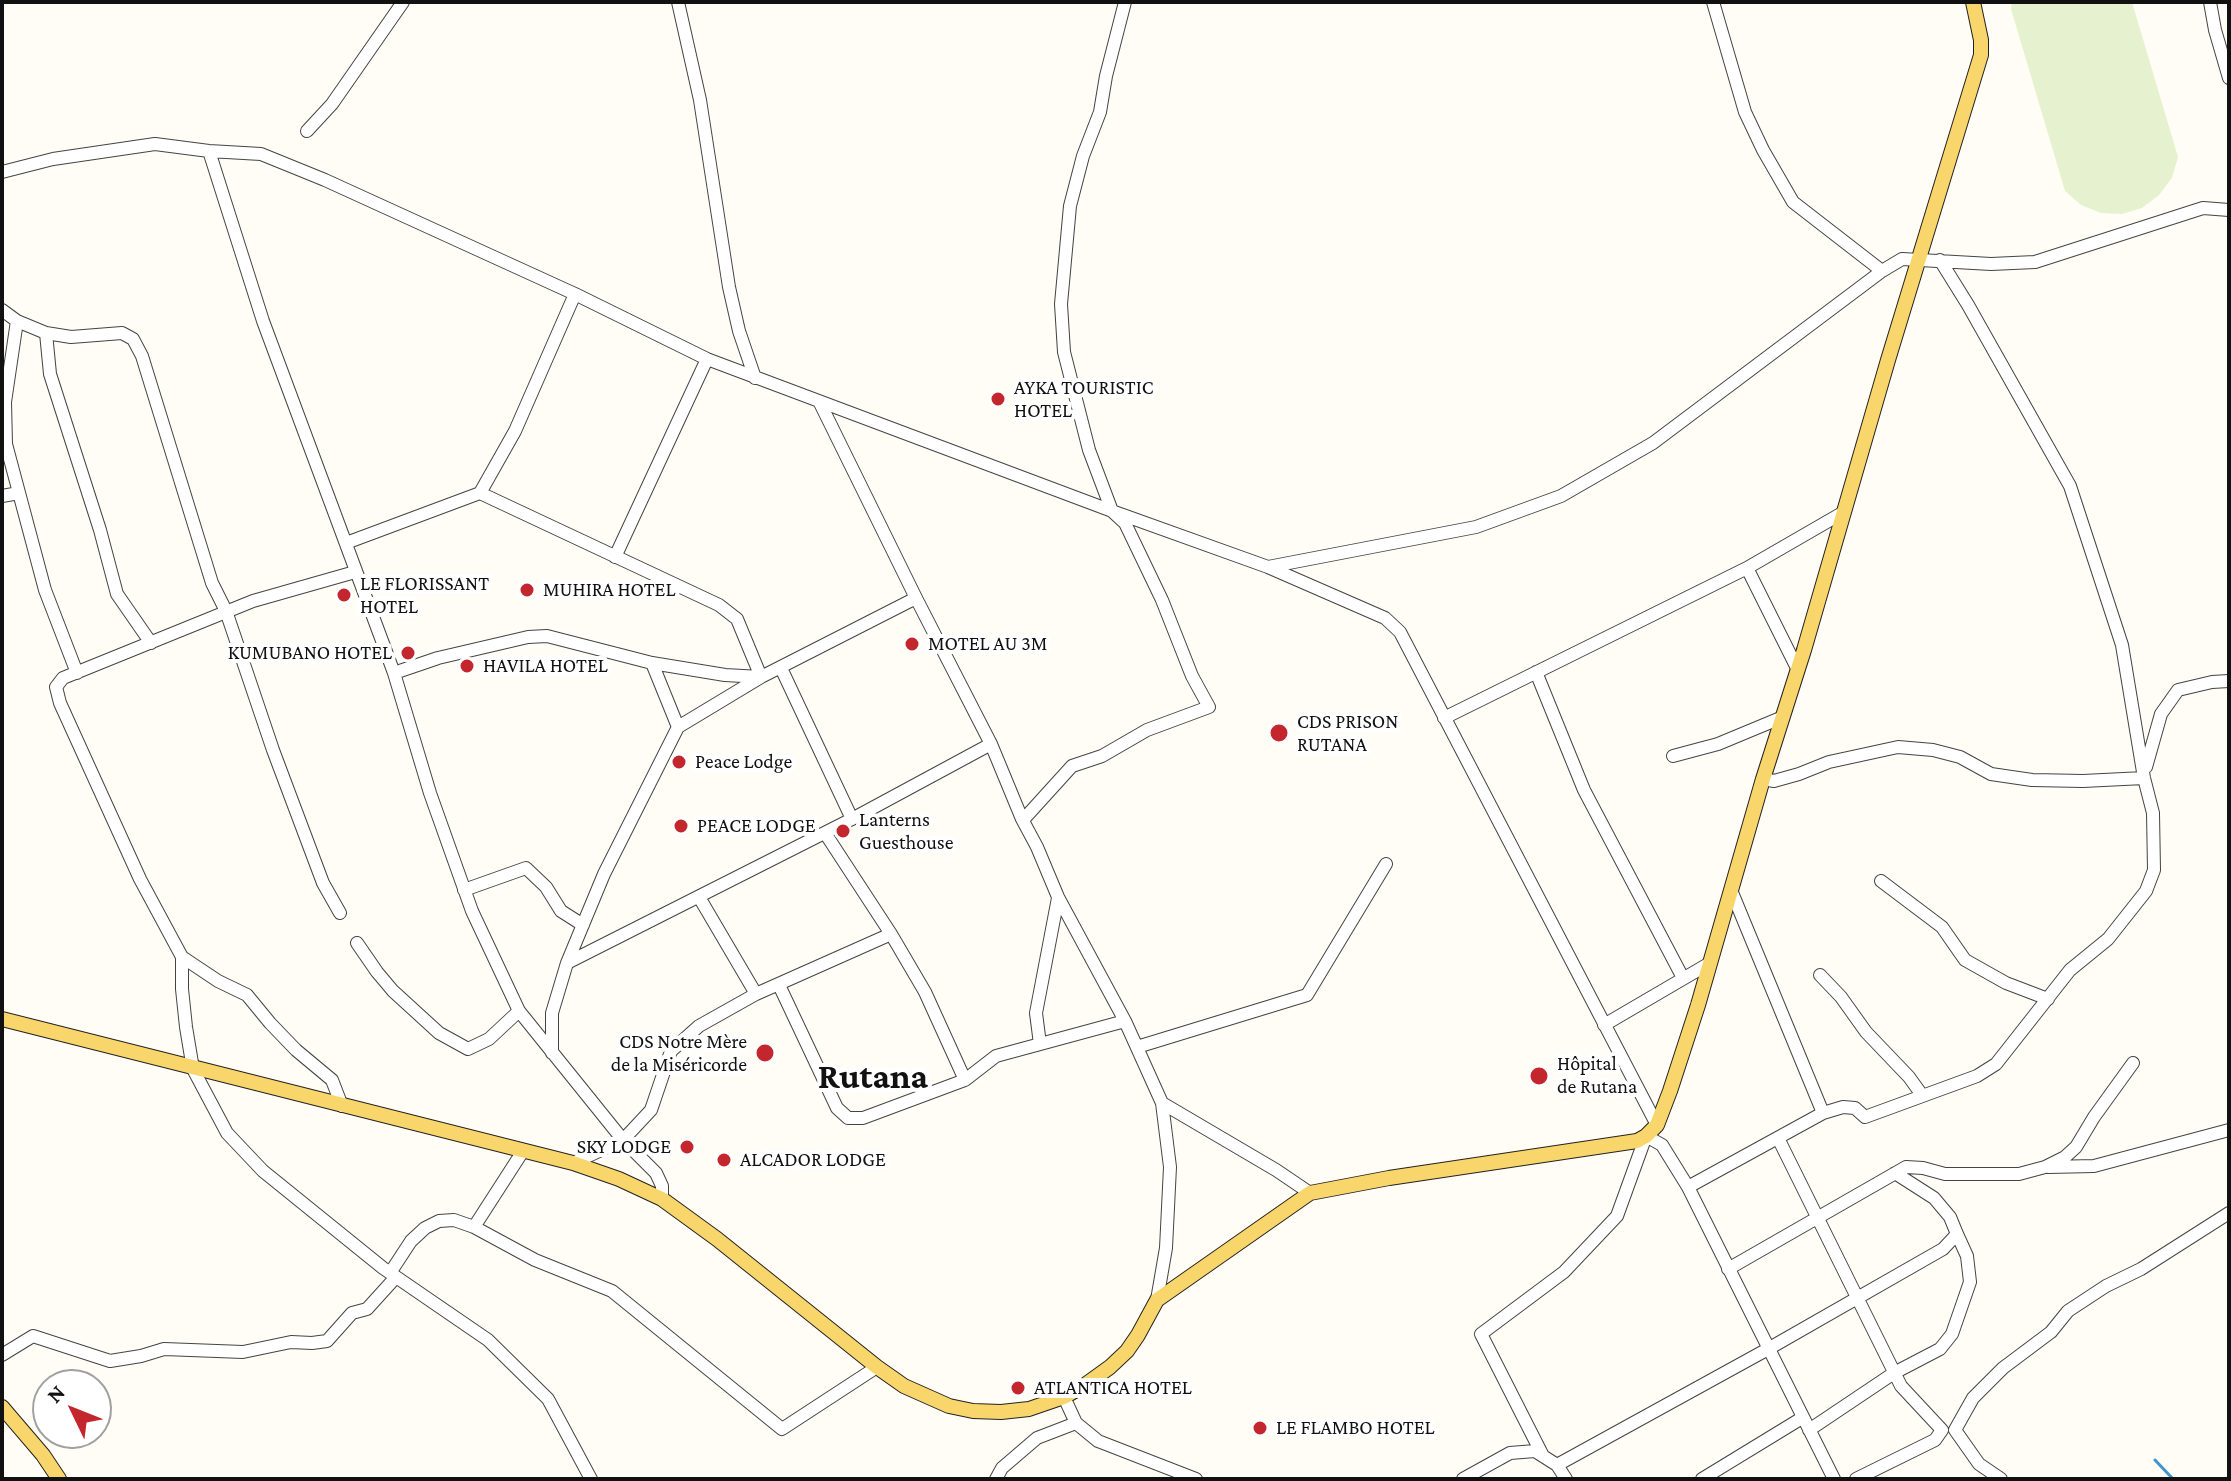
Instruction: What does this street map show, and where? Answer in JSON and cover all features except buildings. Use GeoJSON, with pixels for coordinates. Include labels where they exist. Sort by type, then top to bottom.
{"type":"FeatureCollection","features":[{"type":"Feature","properties":{"kind":"main road"},"geometry":{"type":"LineString","coordinates":[[2,1019],[573,1163],[619,1179],[662,1199],[904,1386],[949,1406],[973,1411],[1029,1409],[1064,1397],[1110,1367],[1127,1351],[1157,1300],[1310,1193],[1389,1178],[1637,1141],[1652,1130],[1680,1062],[1981,55],[1973,2]]}},
{"type":"Feature","properties":{"kind":"main road"},"geometry":{"type":"LineString","coordinates":[[2,1407],[59,1479]]}},
{"type":"Feature","properties":{"kind":"street"},"geometry":{"type":"LineString","coordinates":[[307,131],[332,104],[403,2]]}},
{"type":"Feature","properties":{"kind":"street"},"geometry":{"type":"LineString","coordinates":[[678,2],[700,100],[729,287],[739,331],[755,378]]}},
{"type":"Feature","properties":{"kind":"street"},"geometry":{"type":"LineString","coordinates":[[1023,820],[1072,766],[1102,756],[1147,730],[1209,707],[1192,676],[1162,600],[1125,523],[1112,511],[1089,450],[1064,352],[1061,304],[1070,206],[1083,156],[1100,112],[1125,2]]}},
{"type":"Feature","properties":{"kind":"street"},"geometry":{"type":"LineString","coordinates":[[1713,2],[1745,112],[1793,202],[1882,271]]}},
{"type":"Feature","properties":{"kind":"street"},"geometry":{"type":"LineString","coordinates":[[2210,2],[2229,78]]}},
{"type":"Feature","properties":{"kind":"street"},"geometry":{"type":"LineString","coordinates":[[2,172],[53,159],[155,144],[261,154],[575,294],[707,359],[1268,567],[1385,618],[1400,632],[1604,1025],[1652,1130],[1688,1187],[1834,1479]]}},
{"type":"Feature","properties":{"kind":"street"},"geometry":{"type":"LineString","coordinates":[[209,151],[263,321],[394,673],[430,793],[472,911],[519,1011],[623,1140],[656,1173],[662,1186],[662,1199]]}},
{"type":"Feature","properties":{"kind":"street"},"geometry":{"type":"LineString","coordinates":[[1268,567],[1476,527],[1561,496],[1653,443],[1902,259],[1991,264],[2035,262],[2203,208],[2229,210]]}},
{"type":"Feature","properties":{"kind":"street"},"geometry":{"type":"LineString","coordinates":[[1688,1187],[1823,1113],[1843,1107],[1855,1108],[1865,1117],[1977,1076],[1996,1064],[2070,970],[2108,939],[2146,891],[2154,870],[2153,813],[2122,645],[2070,486],[1940,260]]}},
{"type":"Feature","properties":{"kind":"street"},"geometry":{"type":"LineString","coordinates":[[346,543],[480,493],[515,431],[575,294]]}},
{"type":"Feature","properties":{"kind":"street"},"geometry":{"type":"LineString","coordinates":[[2,310],[17,321],[46,333],[71,337],[122,333],[133,339],[142,356],[212,583],[226,611],[323,883],[340,913]]}},
{"type":"Feature","properties":{"kind":"street"},"geometry":{"type":"LineString","coordinates":[[17,321],[5,402],[6,444],[45,590],[77,673]]}},
{"type":"Feature","properties":{"kind":"street"},"geometry":{"type":"LineString","coordinates":[[46,333],[50,374],[117,594],[151,643]]}},
{"type":"Feature","properties":{"kind":"street"},"geometry":{"type":"LineString","coordinates":[[615,557],[707,359]]}},
{"type":"Feature","properties":{"kind":"street"},"geometry":{"type":"LineString","coordinates":[[820,403],[991,744],[1058,897],[1125,1021],[1162,1103],[1170,1167],[1166,1248],[1157,1300]]}},
{"type":"Feature","properties":{"kind":"street"},"geometry":{"type":"LineString","coordinates":[[2,496],[19,493]]}},
{"type":"Feature","properties":{"kind":"street"},"geometry":{"type":"LineString","coordinates":[[480,493],[719,605],[737,619],[761,677]]}},
{"type":"Feature","properties":{"kind":"street"},"geometry":{"type":"LineString","coordinates":[[1444,718],[1747,568],[1844,512]]}},
{"type":"Feature","properties":{"kind":"street"},"geometry":{"type":"LineString","coordinates":[[1747,568],[1798,670]]}},
{"type":"Feature","properties":{"kind":"street"},"geometry":{"type":"LineString","coordinates":[[342,1106],[332,1080],[296,1050],[247,995],[218,981],[182,957],[140,879],[60,703],[56,687],[63,678],[226,611],[355,572]]}},
{"type":"Feature","properties":{"kind":"street"},"geometry":{"type":"LineString","coordinates":[[552,1053],[552,1013],[567,963],[604,874],[678,727],[761,677],[916,598]]}},
{"type":"Feature","properties":{"kind":"street"},"geometry":{"type":"LineString","coordinates":[[394,673],[438,658],[528,637],[547,636],[652,663],[725,675],[761,677]]}},
{"type":"Feature","properties":{"kind":"street"},"geometry":{"type":"LineString","coordinates":[[652,663],[678,727]]}},
{"type":"Feature","properties":{"kind":"street"},"geometry":{"type":"LineString","coordinates":[[781,668],[852,819]]}},
{"type":"Feature","properties":{"kind":"street"},"geometry":{"type":"LineString","coordinates":[[1536,672],[1584,790],[1683,978]]}},
{"type":"Feature","properties":{"kind":"street"},"geometry":{"type":"LineString","coordinates":[[2144,776],[2161,714],[2178,690],[2229,681]]}},
{"type":"Feature","properties":{"kind":"street"},"geometry":{"type":"LineString","coordinates":[[1673,756],[1718,744],[1783,717]]}},
{"type":"Feature","properties":{"kind":"street"},"geometry":{"type":"LineString","coordinates":[[567,963],[825,833],[991,744]]}},
{"type":"Feature","properties":{"kind":"street"},"geometry":{"type":"LineString","coordinates":[[1763,779],[1774,781],[1829,762],[1898,747],[1933,750],[1960,757],[1991,774],[2032,780],[2083,781],[2144,776]]}},
{"type":"Feature","properties":{"kind":"street"},"geometry":{"type":"LineString","coordinates":[[825,833],[925,992],[965,1080]]}},
{"type":"Feature","properties":{"kind":"street"},"geometry":{"type":"LineString","coordinates":[[1137,1047],[1307,995],[1386,864]]}},
{"type":"Feature","properties":{"kind":"street"},"geometry":{"type":"LineString","coordinates":[[464,890],[526,868],[546,887],[561,911],[583,925]]}},
{"type":"Feature","properties":{"kind":"street"},"geometry":{"type":"LineString","coordinates":[[1881,881],[1942,927],[1965,960],[2006,983],[2048,999]]}},
{"type":"Feature","properties":{"kind":"street"},"geometry":{"type":"LineString","coordinates":[[1731,890],[1823,1113]]}},
{"type":"Feature","properties":{"kind":"street"},"geometry":{"type":"LineString","coordinates":[[699,897],[756,994]]}},
{"type":"Feature","properties":{"kind":"street"},"geometry":{"type":"LineString","coordinates":[[1040,1044],[1036,1013],[1058,897]]}},
{"type":"Feature","properties":{"kind":"street"},"geometry":{"type":"LineString","coordinates":[[573,1163],[623,1140],[651,1110],[671,1051],[699,1026],[756,994],[891,934]]}},
{"type":"Feature","properties":{"kind":"street"},"geometry":{"type":"LineString","coordinates":[[357,943],[393,991],[439,1033],[468,1049],[489,1039],[519,1011]]}},
{"type":"Feature","properties":{"kind":"street"},"geometry":{"type":"LineString","coordinates":[[182,957],[182,989],[193,1069],[227,1133],[263,1171],[393,1275],[488,1340],[548,1399],[591,1479]]}},
{"type":"Feature","properties":{"kind":"street"},"geometry":{"type":"LineString","coordinates":[[1604,1025],[1710,963]]}},
{"type":"Feature","properties":{"kind":"street"},"geometry":{"type":"LineString","coordinates":[[1820,975],[1922,1095]]}},
{"type":"Feature","properties":{"kind":"street"},"geometry":{"type":"LineString","coordinates":[[779,985],[837,1108],[848,1118],[863,1118],[965,1080],[996,1056],[1125,1021]]}},
{"type":"Feature","properties":{"kind":"street"},"geometry":{"type":"LineString","coordinates":[[1728,1269],[1906,1167],[1945,1174],[2019,1174],[2045,1167],[2065,1157],[2076,1147],[2133,1063]]}},
{"type":"Feature","properties":{"kind":"street"},"geometry":{"type":"LineString","coordinates":[[1162,1103],[1310,1193]]}},
{"type":"Feature","properties":{"kind":"street"},"geometry":{"type":"LineString","coordinates":[[1543,1456],[1481,1334],[1564,1272],[1617,1216],[1652,1130]]}},
{"type":"Feature","properties":{"kind":"street"},"geometry":{"type":"LineString","coordinates":[[2045,1167],[2094,1166],[2229,1130]]}},
{"type":"Feature","properties":{"kind":"street"},"geometry":{"type":"LineString","coordinates":[[1778,1138],[1901,1386],[1942,1430],[1935,1440],[1856,1479]]}},
{"type":"Feature","properties":{"kind":"street"},"geometry":{"type":"LineString","coordinates":[[474,1227],[523,1151]]}},
{"type":"Feature","properties":{"kind":"street"},"geometry":{"type":"LineString","coordinates":[[1809,1430],[1894,1373],[1940,1349],[1952,1334],[1970,1282],[1967,1256],[1950,1217],[1934,1198],[1895,1173]]}},
{"type":"Feature","properties":{"kind":"street"},"geometry":{"type":"LineString","coordinates":[[2001,1479],[1979,1464],[1955,1430],[1973,1398],[2003,1368],[2051,1332],[2068,1311],[2229,1213]]}},
{"type":"Feature","properties":{"kind":"street"},"geometry":{"type":"LineString","coordinates":[[2,1355],[33,1336],[110,1361],[164,1349],[243,1352],[291,1342],[327,1341],[352,1313],[367,1309],[393,1275],[411,1241],[425,1228],[439,1221],[454,1220],[474,1227],[535,1260],[612,1291],[782,1429],[877,1367]]}},
{"type":"Feature","properties":{"kind":"street"},"geometry":{"type":"LineString","coordinates":[[1557,1465],[1943,1249],[1957,1234]]}},
{"type":"Feature","properties":{"kind":"street"},"geometry":{"type":"LineString","coordinates":[[1064,1397],[1076,1423],[1098,1441],[1196,1479]]}},
{"type":"Feature","properties":{"kind":"street"},"geometry":{"type":"LineString","coordinates":[[1702,1479],[1802,1418]]}},
{"type":"Feature","properties":{"kind":"street"},"geometry":{"type":"LineString","coordinates":[[996,1479],[1002,1468],[1037,1438],[1076,1423]]}},
{"type":"Feature","properties":{"kind":"street"},"geometry":{"type":"LineString","coordinates":[[1463,1479],[1510,1453],[1535,1451],[1557,1465],[1566,1479]]}},
{"type":"Feature","properties":{"kind":"green space"},"geometry":{"type":"Polygon","coordinates":[[[2012,2],[2132,2],[2178,157],[2172,178],[2159,195],[2142,208],[2122,214],[2101,213],[2081,205],[2065,191],[2011,9],[2012,2]]]}},
{"type":"Feature","properties":{"kind":"waterway"},"geometry":{"type":"LineString","coordinates":[[2155,1460],[2173,1479]]}},
{"type":"Feature","properties":{"kind":"place","name":"AYKA TOURISTIC HOTEL"},"geometry":{"type":"Point","coordinates":[998,399]}},
{"type":"Feature","properties":{"kind":"place","name":"MUHIRA HOTEL"},"geometry":{"type":"Point","coordinates":[527,590]}},
{"type":"Feature","properties":{"kind":"place","name":"LE FLORISSANT HOTEL"},"geometry":{"type":"Point","coordinates":[344,595]}},
{"type":"Feature","properties":{"kind":"place","name":"MOTEL AU 3M"},"geometry":{"type":"Point","coordinates":[912,644]}},
{"type":"Feature","properties":{"kind":"place","name":"KUMUBANO HOTEL"},"geometry":{"type":"Point","coordinates":[408,653]}},
{"type":"Feature","properties":{"kind":"place","name":"HAVILA HOTEL"},"geometry":{"type":"Point","coordinates":[467,666]}},
{"type":"Feature","properties":{"kind":"place","name":"CDS PRISON RUTANA"},"geometry":{"type":"Point","coordinates":[1279,733]}},
{"type":"Feature","properties":{"kind":"place","name":"Peace Lodge"},"geometry":{"type":"Point","coordinates":[679,762]}},
{"type":"Feature","properties":{"kind":"place","name":"PEACE LODGE"},"geometry":{"type":"Point","coordinates":[681,826]}},
{"type":"Feature","properties":{"kind":"place","name":"Lanterns Guesthouse"},"geometry":{"type":"Point","coordinates":[843,831]}},
{"type":"Feature","properties":{"kind":"place","name":"CDS Notre Mère de la Miséricorde"},"geometry":{"type":"Point","coordinates":[765,1053]}},
{"type":"Feature","properties":{"kind":"place","name":"Hôpital de Rutana"},"geometry":{"type":"Point","coordinates":[1539,1076]}},
{"type":"Feature","properties":{"kind":"place","name":"SKY LODGE"},"geometry":{"type":"Point","coordinates":[687,1147]}},
{"type":"Feature","properties":{"kind":"place","name":"ALCADOR LODGE"},"geometry":{"type":"Point","coordinates":[724,1160]}},
{"type":"Feature","properties":{"kind":"place","name":"ATLANTICA HOTEL"},"geometry":{"type":"Point","coordinates":[1018,1388]}},
{"type":"Feature","properties":{"kind":"place","name":"LE FLAMBO HOTEL"},"geometry":{"type":"Point","coordinates":[1260,1428]}},
{"type":"Feature","properties":{"kind":"district","name":"Rutana"},"geometry":{"type":"Point","coordinates":[873,1077]}}]}
